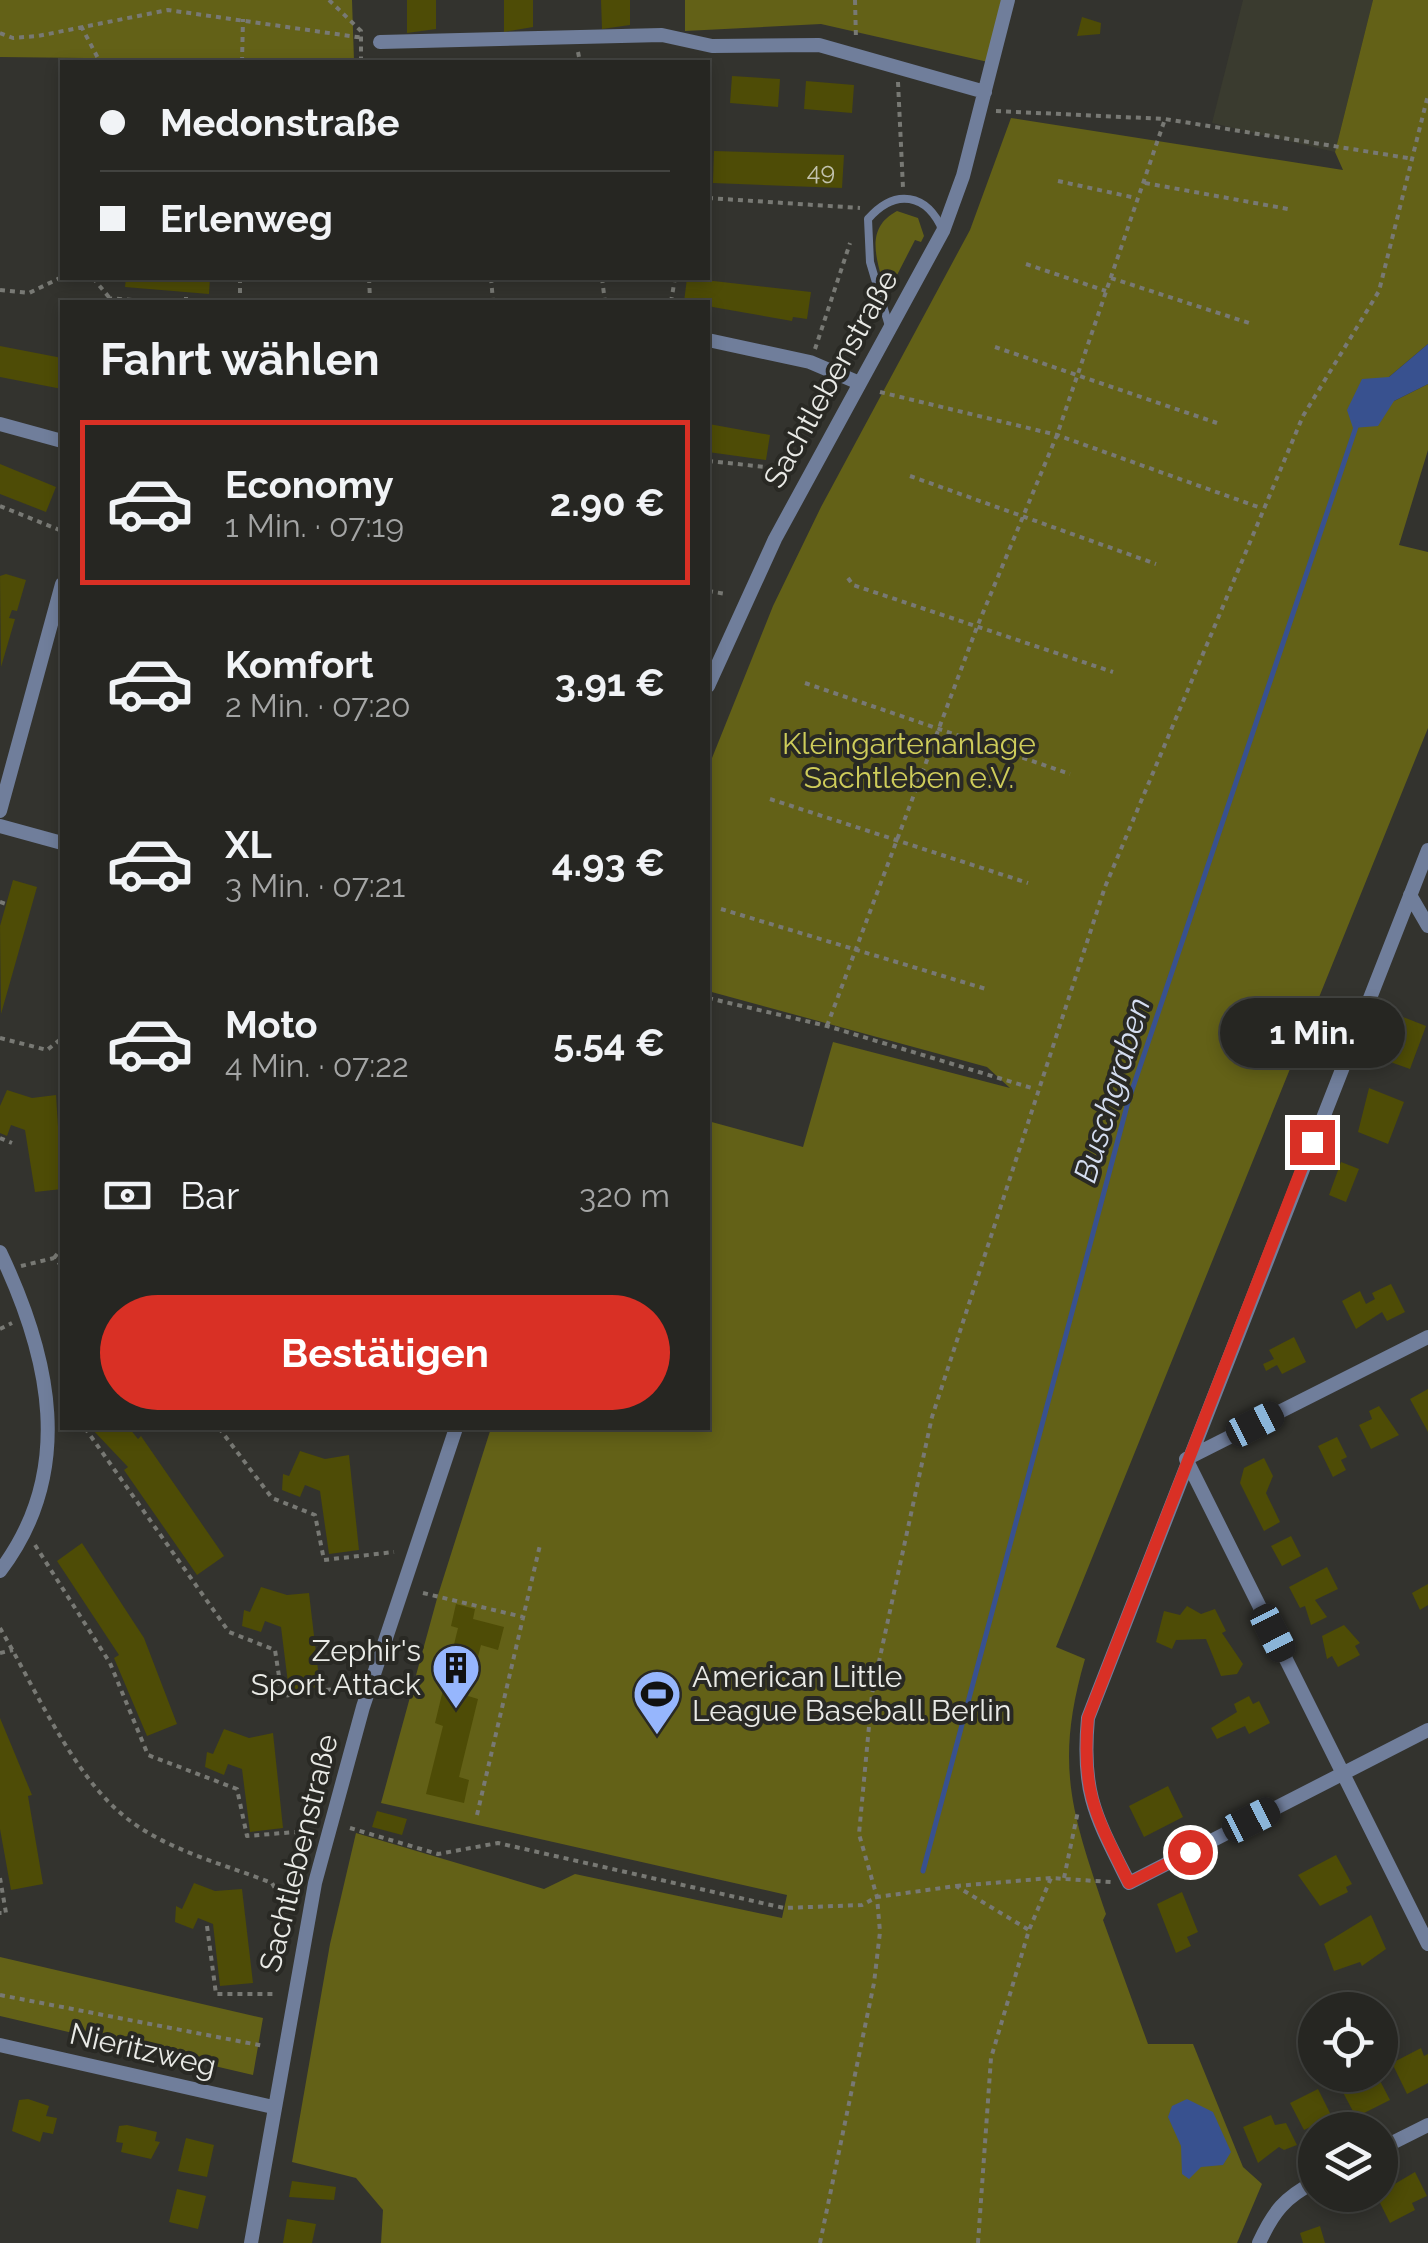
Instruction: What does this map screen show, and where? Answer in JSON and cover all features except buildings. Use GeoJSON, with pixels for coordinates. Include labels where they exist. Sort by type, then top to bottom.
{"type":"FeatureCollection","features":[{"type":"Feature","properties":{"kind":"street","name":"Sachtlebenstraße"},"geometry":{"type":"LineString","coordinates":[[710,682],[775,539],[942,231],[963,176],[1008,0]]}},
{"type":"Feature","properties":{"kind":"street"},"geometry":{"type":"LineString","coordinates":[[380,42],[662,35],[712,46],[819,45],[985,92]]}},
{"type":"Feature","properties":{"kind":"street"},"geometry":{"type":"LineString","coordinates":[[710,340],[810,362],[857,382]]}},
{"type":"Feature","properties":{"kind":"street"},"geometry":{"type":"LineString","coordinates":[[0,424],[60,440]]}},
{"type":"Feature","properties":{"kind":"street"},"geometry":{"type":"LineString","coordinates":[[0,811],[60,591]]}},
{"type":"Feature","properties":{"kind":"street"},"geometry":{"type":"LineString","coordinates":[[0,826],[60,842]]}},
{"type":"Feature","properties":{"kind":"street"},"geometry":{"type":"LineString","coordinates":[[1428,850],[1186,1459],[1088,1718],[1084,1760],[1089,1801],[1129,1883],[1428,1730]]}},
{"type":"Feature","properties":{"kind":"street"},"geometry":{"type":"LineString","coordinates":[[1410,895],[1428,926]]}},
{"type":"Feature","properties":{"kind":"street"},"geometry":{"type":"LineString","coordinates":[[0,1252],[24,1302],[41,1357],[50,1440],[35,1511],[0,1571]]}},
{"type":"Feature","properties":{"kind":"street"},"geometry":{"type":"LineString","coordinates":[[1186,1459],[1428,1338]]}},
{"type":"Feature","properties":{"kind":"street","name":"Sachtlebenstraße"},"geometry":{"type":"LineString","coordinates":[[251,2243],[315,1883],[363,1706],[455,1430]]}},
{"type":"Feature","properties":{"kind":"street"},"geometry":{"type":"LineString","coordinates":[[1186,1459],[1428,1944]]}},
{"type":"Feature","properties":{"kind":"street","name":"Nieritzweg"},"geometry":{"type":"LineString","coordinates":[[0,2046],[273,2107]]}},
{"type":"Feature","properties":{"kind":"street"},"geometry":{"type":"LineString","coordinates":[[1398,2140],[1428,2125]]}},
{"type":"Feature","properties":{"kind":"street"},"geometry":{"type":"LineString","coordinates":[[1259,2243],[1272,2215],[1287,2196],[1298,2190]]}},
{"type":"Feature","properties":{"kind":"lane"},"geometry":{"type":"LineString","coordinates":[[890,329],[870,262],[868,219],[880,205],[904,198],[919,199],[935,212],[942,231]]}},
{"type":"Feature","properties":{"kind":"path"},"geometry":{"type":"LineString","coordinates":[[168,10],[176,0]]}},
{"type":"Feature","properties":{"kind":"path"},"geometry":{"type":"LineString","coordinates":[[329,0],[361,31],[361,60]]}},
{"type":"Feature","properties":{"kind":"path"},"geometry":{"type":"LineString","coordinates":[[855,0],[856,53]]}},
{"type":"Feature","properties":{"kind":"path"},"geometry":{"type":"LineString","coordinates":[[0,33],[14,38],[168,10],[380,42]]}},
{"type":"Feature","properties":{"kind":"path"},"geometry":{"type":"LineString","coordinates":[[242,60],[243,19]]}},
{"type":"Feature","properties":{"kind":"path"},"geometry":{"type":"LineString","coordinates":[[80,26],[99,60]]}},
{"type":"Feature","properties":{"kind":"path"},"geometry":{"type":"LineString","coordinates":[[898,67],[904,198]]}},
{"type":"Feature","properties":{"kind":"path"},"geometry":{"type":"LineString","coordinates":[[820,2243],[874,1983],[880,1932],[876,1897],[861,1852],[860,1799],[872,1694],[932,1417],[1104,887],[1303,416],[1379,291],[1428,95]]}},
{"type":"Feature","properties":{"kind":"path"},"geometry":{"type":"LineString","coordinates":[[992,111],[1165,119],[1414,159]]}},
{"type":"Feature","properties":{"kind":"path"},"geometry":{"type":"LineString","coordinates":[[827,1026],[976,627],[1057,435],[1165,119]]}},
{"type":"Feature","properties":{"kind":"path"},"geometry":{"type":"LineString","coordinates":[[1058,181],[1138,198]]}},
{"type":"Feature","properties":{"kind":"path"},"geometry":{"type":"LineString","coordinates":[[1144,182],[1288,209]]}},
{"type":"Feature","properties":{"kind":"path"},"geometry":{"type":"LineString","coordinates":[[710,198],[860,208]]}},
{"type":"Feature","properties":{"kind":"path"},"geometry":{"type":"LineString","coordinates":[[810,362],[850,243]]}},
{"type":"Feature","properties":{"kind":"path"},"geometry":{"type":"LineString","coordinates":[[1026,264],[1106,291]]}},
{"type":"Feature","properties":{"kind":"path"},"geometry":{"type":"LineString","coordinates":[[0,290],[29,293],[60,278]]}},
{"type":"Feature","properties":{"kind":"path"},"geometry":{"type":"LineString","coordinates":[[1111,278],[1250,323]]}},
{"type":"Feature","properties":{"kind":"path"},"geometry":{"type":"LineString","coordinates":[[94,280],[110,300]]}},
{"type":"Feature","properties":{"kind":"path"},"geometry":{"type":"LineString","coordinates":[[369,280],[370,299]]}},
{"type":"Feature","properties":{"kind":"path"},"geometry":{"type":"LineString","coordinates":[[146,290],[146,300]]}},
{"type":"Feature","properties":{"kind":"path"},"geometry":{"type":"LineString","coordinates":[[186,294],[186,300]]}},
{"type":"Feature","properties":{"kind":"path"},"geometry":{"type":"LineString","coordinates":[[107,298],[133,300]]}},
{"type":"Feature","properties":{"kind":"path"},"geometry":{"type":"LineString","coordinates":[[995,347],[1218,423]]}},
{"type":"Feature","properties":{"kind":"path"},"geometry":{"type":"LineString","coordinates":[[880,392],[1057,435],[1261,508]]}},
{"type":"Feature","properties":{"kind":"path"},"geometry":{"type":"LineString","coordinates":[[710,461],[785,469]]}},
{"type":"Feature","properties":{"kind":"path"},"geometry":{"type":"LineString","coordinates":[[910,476],[1156,564]]}},
{"type":"Feature","properties":{"kind":"path"},"geometry":{"type":"LineString","coordinates":[[0,506],[60,530]]}},
{"type":"Feature","properties":{"kind":"path"},"geometry":{"type":"LineString","coordinates":[[848,578],[853,585],[1113,672]]}},
{"type":"Feature","properties":{"kind":"path"},"geometry":{"type":"LineString","coordinates":[[710,591],[726,594]]}},
{"type":"Feature","properties":{"kind":"path"},"geometry":{"type":"LineString","coordinates":[[806,683],[1070,774]]}},
{"type":"Feature","properties":{"kind":"path"},"geometry":{"type":"LineString","coordinates":[[770,799],[1028,883]]}},
{"type":"Feature","properties":{"kind":"path"},"geometry":{"type":"LineString","coordinates":[[721,909],[986,989]]}},
{"type":"Feature","properties":{"kind":"path"},"geometry":{"type":"LineString","coordinates":[[710,998],[827,1026],[1036,1089]]}},
{"type":"Feature","properties":{"kind":"path"},"geometry":{"type":"LineString","coordinates":[[0,1038],[47,1050],[60,1040]]}},
{"type":"Feature","properties":{"kind":"path"},"geometry":{"type":"LineString","coordinates":[[0,1138],[12,1143]]}},
{"type":"Feature","properties":{"kind":"path"},"geometry":{"type":"LineString","coordinates":[[21,1266],[54,1258],[60,1250]]}},
{"type":"Feature","properties":{"kind":"path"},"geometry":{"type":"LineString","coordinates":[[54,1258],[60,1264]]}},
{"type":"Feature","properties":{"kind":"path"},"geometry":{"type":"LineString","coordinates":[[0,1329],[16,1321]]}},
{"type":"Feature","properties":{"kind":"path"},"geometry":{"type":"LineString","coordinates":[[86,1430],[229,1632],[275,1650],[282,1696],[349,1686]]}},
{"type":"Feature","properties":{"kind":"path"},"geometry":{"type":"LineString","coordinates":[[222,1430],[272,1498],[314,1514],[324,1560],[394,1552]]}},
{"type":"Feature","properties":{"kind":"path"},"geometry":{"type":"LineString","coordinates":[[477,1815],[540,1545]]}},
{"type":"Feature","properties":{"kind":"path"},"geometry":{"type":"LineString","coordinates":[[35,1546],[110,1663],[148,1756],[236,1789],[247,1836],[308,1830]]}},
{"type":"Feature","properties":{"kind":"path"},"geometry":{"type":"LineString","coordinates":[[423,1593],[523,1616]]}},
{"type":"Feature","properties":{"kind":"path"},"geometry":{"type":"LineString","coordinates":[[0,1628],[100,1794],[126,1818],[169,1844],[272,1883],[288,1912]]}},
{"type":"Feature","properties":{"kind":"path"},"geometry":{"type":"LineString","coordinates":[[0,1653],[13,1650]]}},
{"type":"Feature","properties":{"kind":"path"},"geometry":{"type":"LineString","coordinates":[[1064,1878],[1075,1814],[1089,1801]]}},
{"type":"Feature","properties":{"kind":"path"},"geometry":{"type":"LineString","coordinates":[[350,1828],[438,1854],[498,1842],[784,1908],[862,1905],[876,1897],[1051,1878],[1129,1883]]}},
{"type":"Feature","properties":{"kind":"path"},"geometry":{"type":"LineString","coordinates":[[0,1878],[6,1914],[0,1913]]}},
{"type":"Feature","properties":{"kind":"path"},"geometry":{"type":"LineString","coordinates":[[978,2243],[991,2058],[1029,1930],[1051,1878]]}},
{"type":"Feature","properties":{"kind":"path"},"geometry":{"type":"LineString","coordinates":[[956,1886],[1029,1930]]}},
{"type":"Feature","properties":{"kind":"path"},"geometry":{"type":"LineString","coordinates":[[206,1926],[216,1994],[273,1994]]}},
{"type":"Feature","properties":{"kind":"path"},"geometry":{"type":"LineString","coordinates":[[0,1995],[264,2046]]}},
{"type":"Feature","properties":{"kind":"shaded area"},"geometry":{"type":"Polygon","coordinates":[[[1243,0],[1373,0],[1335,152],[1212,123],[1243,0]]]}},
{"type":"Feature","properties":{"kind":"green space"},"geometry":{"type":"Polygon","coordinates":[[[0,0],[352,0],[354,60],[0,57],[0,0]]]}},
{"type":"Feature","properties":{"kind":"green space"},"geometry":{"type":"Polygon","coordinates":[[[685,0],[1001,0],[988,62],[821,24],[685,31],[685,0]]]}},
{"type":"Feature","properties":{"kind":"green space","name":"Kleingartenanlage Sachtleben e.V."},"geometry":{"type":"Polygon","coordinates":[[[1373,0],[1428,0],[1428,344],[1389,377],[1394,401],[1428,384],[1428,450],[1399,545],[1428,552],[1428,728],[1056,1647],[1085,1659],[1070,1730],[1071,1789],[1084,1847],[1106,1914],[1103,1920],[1148,2044],[1193,2044],[1243,2167],[1262,2184],[1237,2243],[381,2243],[383,2210],[356,2178],[292,2162],[330,1944],[356,1833],[544,1889],[575,1874],[782,1918],[787,1895],[381,1803],[438,1595],[490,1430],[710,1430],[710,1122],[803,1147],[833,1042],[1010,1088],[987,1067],[710,992],[710,763],[773,606],[821,507],[970,230],[1011,118],[1343,170],[1335,152],[1373,0]]]}},
{"type":"Feature","properties":{"kind":"green space"},"geometry":{"type":"Polygon","coordinates":[[[897,211],[918,218],[924,236],[921,242],[915,240],[896,277],[888,280],[881,276],[876,239],[882,224],[897,211]]]}},
{"type":"Feature","properties":{"kind":"green space"},"geometry":{"type":"Polygon","coordinates":[[[0,1957],[263,2018],[253,2075],[0,2016],[0,1957]]]}},
{"type":"Feature","properties":{"kind":"water"},"geometry":{"type":"Polygon","coordinates":[[[1428,344],[1428,384],[1394,401],[1378,426],[1353,428],[1347,410],[1362,379],[1389,377],[1428,344]]]}},
{"type":"Feature","properties":{"kind":"water"},"geometry":{"type":"Polygon","coordinates":[[[1187,2099],[1213,2112],[1231,2152],[1223,2165],[1201,2167],[1189,2179],[1182,2174],[1181,2146],[1168,2117],[1172,2106],[1187,2099]]]}},
{"type":"Feature","properties":{"kind":"waterway","name":"Buschgraben"},"geometry":{"type":"LineString","coordinates":[[923,1871],[1128,1102],[1357,424]]}},
{"type":"Feature","properties":{"kind":"place","name":"Zephir's Sport Attack"},"geometry":{"type":"Point","coordinates":[456,1710]}},
{"type":"Feature","properties":{"kind":"place","name":"American Little League Baseball Berlin"},"geometry":{"type":"Point","coordinates":[657,1736]}},
{"type":"Feature","properties":{"kind":"route"},"geometry":{"type":"LineString","coordinates":[[1190,1852],[1129,1883],[1089,1801],[1084,1760],[1088,1718],[1312,1142]]}}]}
